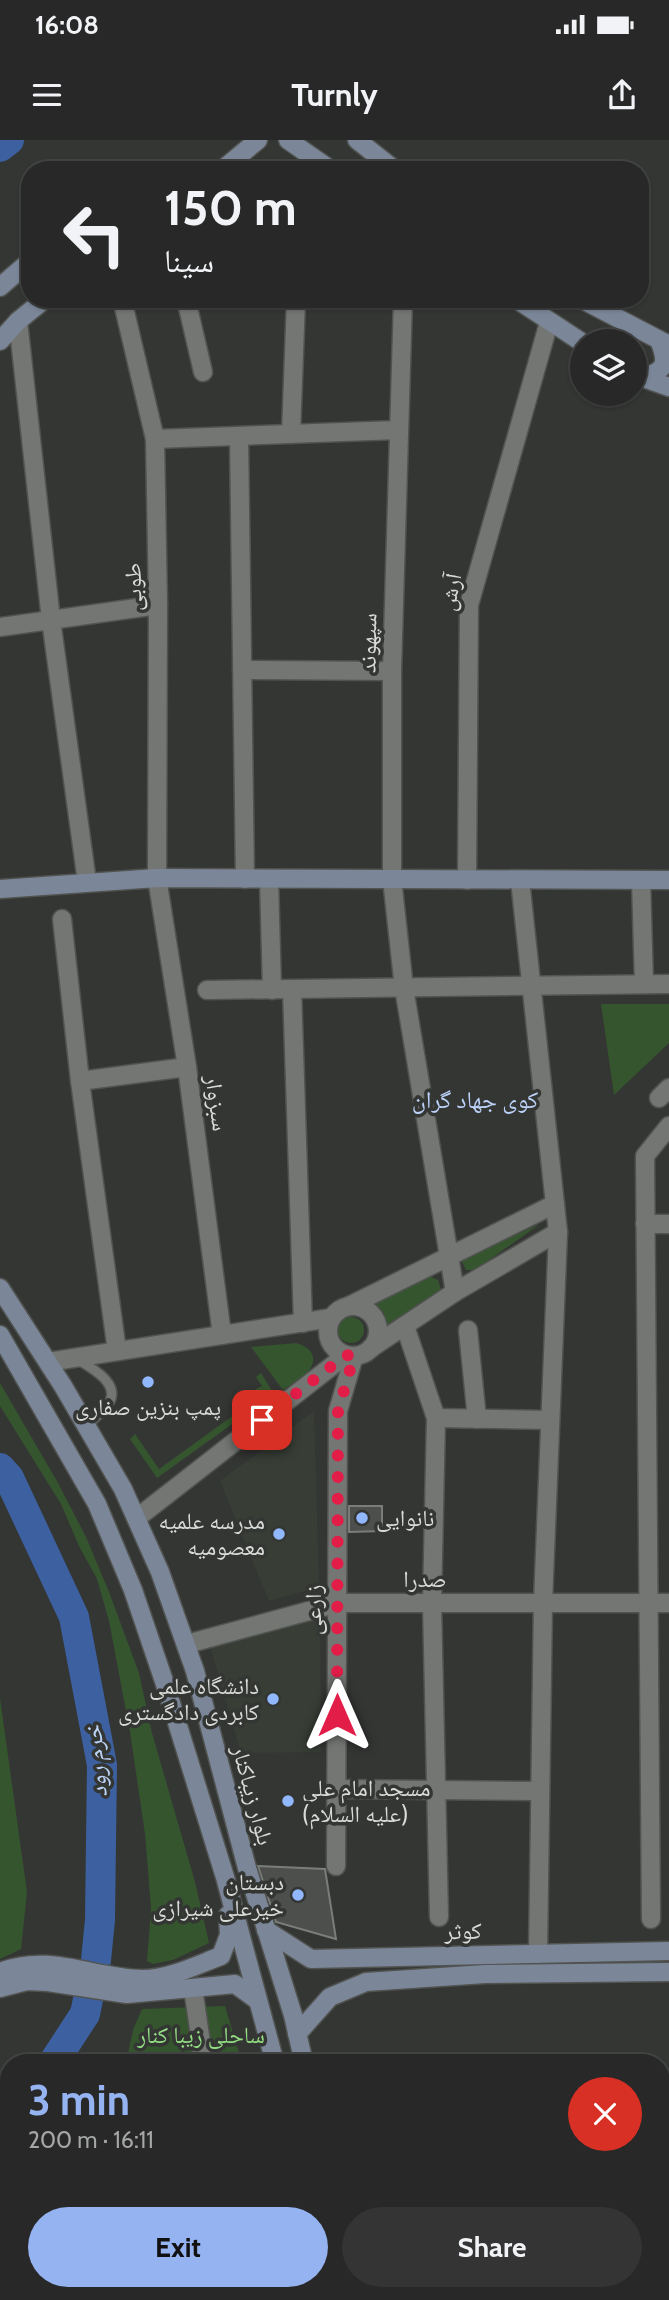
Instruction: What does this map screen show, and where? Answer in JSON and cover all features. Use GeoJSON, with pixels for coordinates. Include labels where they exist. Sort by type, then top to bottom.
{"type":"FeatureCollection","features":[{"type":"Feature","properties":{"kind":"main road"},"geometry":{"type":"LineString","coordinates":[[233,161],[258,140]]}},
{"type":"Feature","properties":{"kind":"main road"},"geometry":{"type":"LineString","coordinates":[[288,140],[318,161]]}},
{"type":"Feature","properties":{"kind":"main road"},"geometry":{"type":"LineString","coordinates":[[357,140],[384,161]]}},
{"type":"Feature","properties":{"kind":"main road"},"geometry":{"type":"LineString","coordinates":[[0,286],[21,268]]}},
{"type":"Feature","properties":{"kind":"main road"},"geometry":{"type":"LineString","coordinates":[[0,341],[34,308]]}},
{"type":"Feature","properties":{"kind":"main road"},"geometry":{"type":"LineString","coordinates":[[529,308],[570,334]]}},
{"type":"Feature","properties":{"kind":"main road"},"geometry":{"type":"LineString","coordinates":[[598,308],[664,343],[665,358],[662,369],[647,374]]}},
{"type":"Feature","properties":{"kind":"main road"},"geometry":{"type":"LineString","coordinates":[[647,378],[669,387]]}},
{"type":"Feature","properties":{"kind":"main road"},"geometry":{"type":"LineString","coordinates":[[0,889],[157,878],[669,880]]}},
{"type":"Feature","properties":{"kind":"main road","name":"بلوار زیباکنار"},"geometry":{"type":"LineString","coordinates":[[0,1288],[48,1362],[123,1489],[160,1572],[187,1644],[247,1868],[302,2054]]}},
{"type":"Feature","properties":{"kind":"main road"},"geometry":{"type":"LineString","coordinates":[[0,1335],[97,1504],[133,1590],[225,1877],[272,2054]]}},
{"type":"Feature","properties":{"kind":"main road"},"geometry":{"type":"LineString","coordinates":[[97,1504],[123,1489]]}},
{"type":"Feature","properties":{"kind":"main road"},"geometry":{"type":"LineString","coordinates":[[130,1986],[221,1956],[229,1935],[225,1877]]}},
{"type":"Feature","properties":{"kind":"main road","name":"کوثر"},"geometry":{"type":"LineString","coordinates":[[266,1930],[311,1959],[669,1951]]}},
{"type":"Feature","properties":{"kind":"main road"},"geometry":{"type":"LineString","coordinates":[[626,1952],[626,1972]]}},
{"type":"Feature","properties":{"kind":"main road"},"geometry":{"type":"LineString","coordinates":[[365,1957],[358,1962],[355,1970],[358,1978],[366,1982]]}},
{"type":"Feature","properties":{"kind":"main road"},"geometry":{"type":"LineString","coordinates":[[0,1972],[31,1963],[51,1973],[130,1986],[193,1988],[235,1983],[257,2000]]}},
{"type":"Feature","properties":{"kind":"main road","name":"کوثر"},"geometry":{"type":"LineString","coordinates":[[297,2034],[330,1997],[366,1982],[485,1974],[669,1972]]}},
{"type":"Feature","properties":{"kind":"main road"},"geometry":{"type":"LineString","coordinates":[[0,1988],[51,1973]]}},
{"type":"Feature","properties":{"kind":"street","name":"طوبی"},"geometry":{"type":"LineString","coordinates":[[124,308],[155,439],[158,605],[157,878]]}},
{"type":"Feature","properties":{"kind":"street"},"geometry":{"type":"LineString","coordinates":[[188,308],[203,372]]}},
{"type":"Feature","properties":{"kind":"street"},"geometry":{"type":"LineString","coordinates":[[291,434],[296,308]]}},
{"type":"Feature","properties":{"kind":"street","name":"سپهوند"},"geometry":{"type":"LineString","coordinates":[[403,308],[392,671],[391,880],[404,988],[455,1292]]}},
{"type":"Feature","properties":{"kind":"street"},"geometry":{"type":"LineString","coordinates":[[18,321],[51,620],[87,882]]}},
{"type":"Feature","properties":{"kind":"street","name":"آرش"},"geometry":{"type":"LineString","coordinates":[[467,880],[469,605],[549,322]]}},
{"type":"Feature","properties":{"kind":"street"},"geometry":{"type":"LineString","coordinates":[[155,439],[398,430]]}},
{"type":"Feature","properties":{"kind":"street"},"geometry":{"type":"LineString","coordinates":[[239,436],[245,879]]}},
{"type":"Feature","properties":{"kind":"street"},"geometry":{"type":"LineString","coordinates":[[0,627],[158,605]]}},
{"type":"Feature","properties":{"kind":"street"},"geometry":{"type":"LineString","coordinates":[[242,670],[392,671]]}},
{"type":"Feature","properties":{"kind":"street","name":"سبزوار"},"geometry":{"type":"LineString","coordinates":[[157,878],[187,1067],[222,1335]]}},
{"type":"Feature","properties":{"kind":"street"},"geometry":{"type":"LineString","coordinates":[[269,879],[272,990]]}},
{"type":"Feature","properties":{"kind":"street"},"geometry":{"type":"LineString","coordinates":[[520,880],[558,1233],[543,1602],[538,1954]]}},
{"type":"Feature","properties":{"kind":"street"},"geometry":{"type":"LineString","coordinates":[[641,880],[644,984]]}},
{"type":"Feature","properties":{"kind":"street"},"geometry":{"type":"LineString","coordinates":[[61,919],[117,1351]]}},
{"type":"Feature","properties":{"kind":"street"},"geometry":{"type":"LineString","coordinates":[[207,990],[669,984]]}},
{"type":"Feature","properties":{"kind":"street"},"geometry":{"type":"LineString","coordinates":[[292,989],[303,1323]]}},
{"type":"Feature","properties":{"kind":"street"},"geometry":{"type":"LineString","coordinates":[[80,1081],[187,1067]]}},
{"type":"Feature","properties":{"kind":"street"},"geometry":{"type":"LineString","coordinates":[[651,1919],[645,1156],[669,1126]]}},
{"type":"Feature","properties":{"kind":"street"},"geometry":{"type":"LineString","coordinates":[[48,1362],[331,1318],[338,1311],[555,1204]]}},
{"type":"Feature","properties":{"kind":"street"},"geometry":{"type":"LineString","coordinates":[[645,1224],[669,1224]]}},
{"type":"Feature","properties":{"kind":"street"},"geometry":{"type":"LineString","coordinates":[[137,1518],[350,1356],[363,1354],[455,1292],[558,1233]]}},
{"type":"Feature","properties":{"kind":"street"},"geometry":{"type":"LineString","coordinates":[[349,1306],[368,1311],[375,1320],[378,1329],[371,1348]]}},
{"type":"Feature","properties":{"kind":"street"},"geometry":{"type":"LineString","coordinates":[[331,1318],[328,1336],[332,1345],[350,1356]]}},
{"type":"Feature","properties":{"kind":"street"},"geometry":{"type":"LineString","coordinates":[[405,1326],[436,1418],[432,1604],[439,1917]]}},
{"type":"Feature","properties":{"kind":"street"},"geometry":{"type":"LineString","coordinates":[[468,1330],[477,1419]]}},
{"type":"Feature","properties":{"kind":"street","name":"زارعی"},"geometry":{"type":"LineString","coordinates":[[336,1866],[338,1411],[350,1356]]}},
{"type":"Feature","properties":{"kind":"street"},"geometry":{"type":"LineString","coordinates":[[436,1418],[550,1420]]}},
{"type":"Feature","properties":{"kind":"street","name":"صدرا"},"geometry":{"type":"LineString","coordinates":[[187,1644],[338,1603],[669,1603]]}},
{"type":"Feature","properties":{"kind":"street"},"geometry":{"type":"LineString","coordinates":[[337,1789],[540,1791]]}},
{"type":"Feature","properties":{"kind":"street"},"geometry":{"type":"LineString","coordinates":[[193,1988],[203,2054]]}},
{"type":"Feature","properties":{"kind":"lane"},"geometry":{"type":"LineString","coordinates":[[75,1358],[108,1381],[111,1393],[110,1401],[86,1426]]}},
{"type":"Feature","properties":{"kind":"shaded area","name":"مدرسه علمیه معصومیه"},"geometry":{"type":"Polygon","coordinates":[[[314,1411],[319,1587],[269,1601],[220,1481],[314,1411]]]}},
{"type":"Feature","properties":{"kind":"shaded area","name":"دانشگاه علمی کابردی دادگستری"},"geometry":{"type":"Polygon","coordinates":[[[320,1615],[321,1752],[241,1753],[210,1646],[320,1615]]]}},
{"type":"Feature","properties":{"kind":"green space"},"geometry":{"type":"Polygon","coordinates":[[[601,1004],[669,1004],[669,1043],[614,1095],[601,1004]]]}},
{"type":"Feature","properties":{"kind":"green space"},"geometry":{"type":"Polygon","coordinates":[[[540,1224],[475,1270],[466,1270],[461,1260],[540,1224]]]}},
{"type":"Feature","properties":{"kind":"green space"},"geometry":{"type":"Polygon","coordinates":[[[429,1276],[438,1280],[442,1293],[386,1328],[383,1312],[372,1303],[429,1276]]]}},
{"type":"Feature","properties":{"kind":"green space"},"geometry":{"type":"Polygon","coordinates":[[[351,1317],[360,1321],[364,1330],[360,1339],[351,1343],[342,1339],[338,1330],[342,1321],[351,1317]]]}},
{"type":"Feature","properties":{"kind":"green space"},"geometry":{"type":"Polygon","coordinates":[[[296,1343],[311,1352],[312,1364],[305,1375],[283,1390],[251,1347],[296,1343]]]}},
{"type":"Feature","properties":{"kind":"green space"},"geometry":{"type":"Polygon","coordinates":[[[261,1373],[274,1394],[157,1478],[130,1439],[135,1434],[159,1469],[256,1399],[256,1389],[262,1386],[256,1377],[261,1373]]]}},
{"type":"Feature","properties":{"kind":"green space"},"geometry":{"type":"Polygon","coordinates":[[[0,1383],[86,1537],[139,1673],[152,1733],[195,1882],[209,1943],[173,1960],[153,1964],[147,1961],[151,1908],[145,1834],[130,1732],[109,1621],[97,1579],[61,1504],[0,1406],[0,1383]]]}},
{"type":"Feature","properties":{"kind":"green space"},"geometry":{"type":"Polygon","coordinates":[[[0,1698],[27,1892],[21,1949],[0,1959],[0,1698]]]}},
{"type":"Feature","properties":{"kind":"green space","name":"ساحلی زیبا کنار"},"geometry":{"type":"Polygon","coordinates":[[[225,2006],[239,2054],[128,2054],[133,2030],[142,2009],[225,2006]]]}},
{"type":"Feature","properties":{"kind":"building","name":"نانوایی"},"geometry":{"type":"Polygon","coordinates":[[[349,1506],[382,1506],[382,1531],[349,1532],[349,1506]]]}},
{"type":"Feature","properties":{"kind":"building","name":"دبستان خیرعلی شیرازی"},"geometry":{"type":"Polygon","coordinates":[[[258,1866],[325,1869],[336,1939],[276,1922],[258,1866]]]}},
{"type":"Feature","properties":{"kind":"waterway","name":"خرم رود"},"geometry":{"type":"LineString","coordinates":[[0,147],[9,140]]}},
{"type":"Feature","properties":{"kind":"waterway","name":"خرم رود"},"geometry":{"type":"LineString","coordinates":[[0,1468],[9,1478],[74,1617],[102,1765],[100,1920],[96,1960],[85,2014],[59,2054]]}},
{"type":"Feature","properties":{"kind":"place","name":"پمپ بنزین صفاری"},"geometry":{"type":"Point","coordinates":[148,1382]}},
{"type":"Feature","properties":{"kind":"place","name":"نانوایی"},"geometry":{"type":"Point","coordinates":[362,1518]}},
{"type":"Feature","properties":{"kind":"place","name":"مدرسه علمیه معصومیه"},"geometry":{"type":"Point","coordinates":[279,1534]}},
{"type":"Feature","properties":{"kind":"place","name":"دانشگاه علمی کابردی دادگستری"},"geometry":{"type":"Point","coordinates":[273,1699]}},
{"type":"Feature","properties":{"kind":"place","name":"مسجد امام علی (علیه السلام)"},"geometry":{"type":"Point","coordinates":[288,1801]}},
{"type":"Feature","properties":{"kind":"place","name":"دبستان خیرعلی شیرازی"},"geometry":{"type":"Point","coordinates":[298,1895]}},
{"type":"Feature","properties":{"kind":"district","name":"کوی جهاد گران"},"geometry":{"type":"Point","coordinates":[475,1100]}},
{"type":"Feature","properties":{"kind":"route"},"geometry":{"type":"LineString","coordinates":[[262,1420],[346,1355],[354,1356],[338,1411],[337,1715]]}}]}
